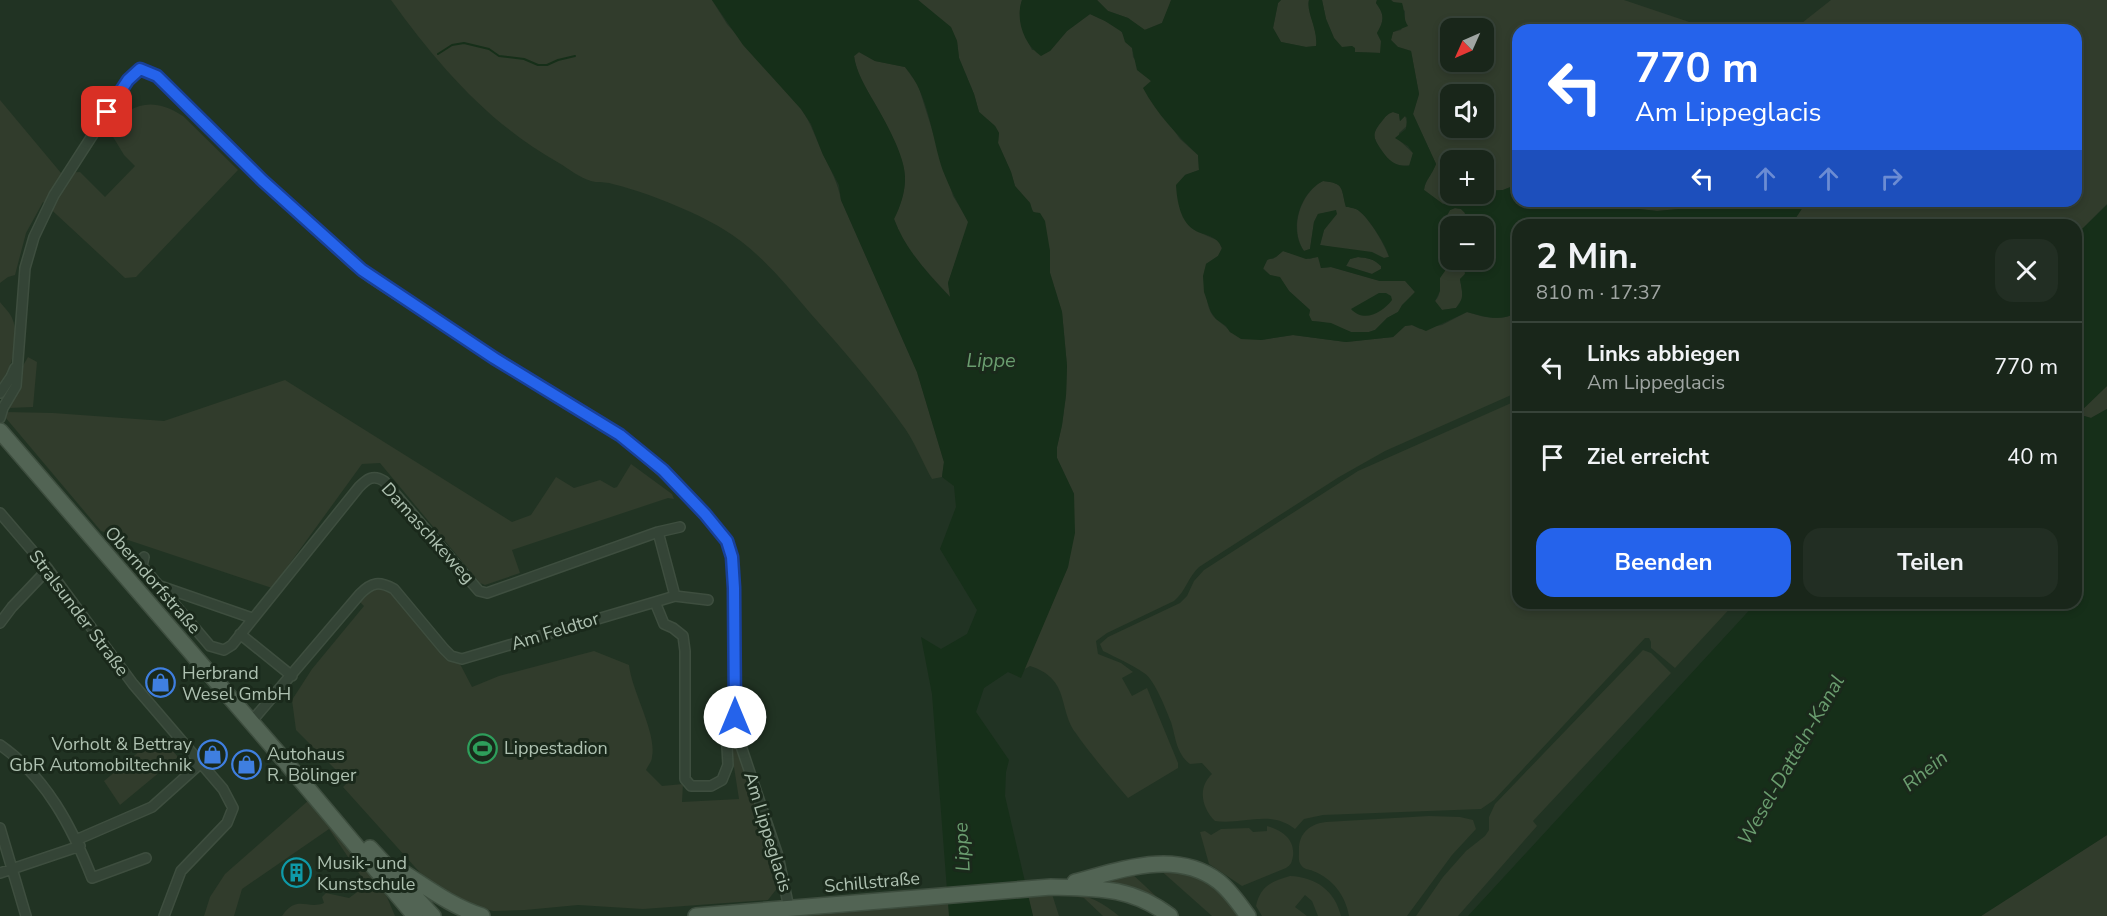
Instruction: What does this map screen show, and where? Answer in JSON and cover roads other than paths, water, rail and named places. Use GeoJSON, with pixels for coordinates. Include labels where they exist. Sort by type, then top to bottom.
{"type":"FeatureCollection","features":[{"type":"Feature","properties":{"kind":"main road","name":"Oberndorfstraße"},"geometry":{"type":"LineString","coordinates":[[0,431],[278,753],[415,916]]}},
{"type":"Feature","properties":{"kind":"main road","name":"Oberndorfstraße"},"geometry":{"type":"LineString","coordinates":[[278,753],[384,861],[433,916]]}},
{"type":"Feature","properties":{"kind":"main road"},"geometry":{"type":"LineString","coordinates":[[384,861],[442,900],[462,910],[482,916]]}},
{"type":"Feature","properties":{"kind":"main road"},"geometry":{"type":"LineString","coordinates":[[1051,887],[1136,866],[1179,865],[1200,871],[1218,881],[1231,893],[1248,916]]}},
{"type":"Feature","properties":{"kind":"main road","name":"Schillstraße"},"geometry":{"type":"LineString","coordinates":[[696,916],[1051,887]]}},
{"type":"Feature","properties":{"kind":"main road"},"geometry":{"type":"LineString","coordinates":[[1051,887],[1096,887],[1118,890],[1135,895],[1170,916]]}},
{"type":"Feature","properties":{"kind":"main road"},"geometry":{"type":"LineString","coordinates":[[394,890],[400,916]]}},
{"type":"Feature","properties":{"kind":"street","name":"Am Lippeglacis"},"geometry":{"type":"LineString","coordinates":[[0,418],[16,386],[26,268],[34,237],[54,195],[128,80],[140,69],[157,76],[262,180],[371,278],[494,358],[620,435],[663,470],[727,541],[732,557],[734,588],[735,717],[740,743],[778,856],[789,908]]}},
{"type":"Feature","properties":{"kind":"street","name":"Am Lippeglacis"},"geometry":{"type":"LineString","coordinates":[[0,393],[11,377],[19,358]]}},
{"type":"Feature","properties":{"kind":"street","name":"Damaschkeweg"},"geometry":{"type":"LineString","coordinates":[[144,557],[142,566],[158,586],[210,646],[224,651],[232,645],[358,487],[372,477],[384,481],[479,591],[487,593],[658,532],[680,527]]}},
{"type":"Feature","properties":{"kind":"street","name":"Stralsunder Straße"},"geometry":{"type":"LineString","coordinates":[[0,513],[48,569],[133,684],[223,789],[232,808],[227,823],[181,871],[164,916]]}},
{"type":"Feature","properties":{"kind":"street"},"geometry":{"type":"LineString","coordinates":[[658,532],[675,596]]}},
{"type":"Feature","properties":{"kind":"street"},"geometry":{"type":"LineString","coordinates":[[0,622],[48,569]]}},
{"type":"Feature","properties":{"kind":"street","name":"Am Feldtor"},"geometry":{"type":"LineString","coordinates":[[251,722],[369,585],[385,584],[394,589],[444,649],[451,656],[462,659],[655,602]]}},
{"type":"Feature","properties":{"kind":"street"},"geometry":{"type":"LineString","coordinates":[[158,586],[252,618]]}},
{"type":"Feature","properties":{"kind":"street"},"geometry":{"type":"LineString","coordinates":[[708,600],[675,596],[655,602],[663,624],[683,636],[685,779],[691,786],[711,786],[722,780],[728,765],[726,729],[735,717]]}},
{"type":"Feature","properties":{"kind":"street"},"geometry":{"type":"LineString","coordinates":[[240,634],[292,676]]}},
{"type":"Feature","properties":{"kind":"street"},"geometry":{"type":"LineString","coordinates":[[0,745],[36,778],[58,807],[78,843],[92,878],[146,858]]}},
{"type":"Feature","properties":{"kind":"street"},"geometry":{"type":"LineString","coordinates":[[0,873],[78,843],[152,807],[201,763]]}},
{"type":"Feature","properties":{"kind":"street"},"geometry":{"type":"LineString","coordinates":[[0,828],[26,916]]}},
{"type":"Feature","properties":{"kind":"water","name":"Lippe"},"geometry":{"type":"Polygon","coordinates":[[[712,0],[918,0],[951,27],[957,41],[959,58],[979,112],[995,126],[999,133],[998,143],[1015,186],[1030,203],[1033,212],[1040,213],[1045,221],[1050,251],[1050,273],[1062,312],[1067,366],[1066,395],[1057,458],[1074,494],[1075,533],[1068,567],[1021,678],[1008,672],[984,688],[976,712],[1009,760],[1005,796],[1033,916],[949,916],[932,694],[921,637],[941,649],[967,634],[977,610],[940,549],[956,507],[954,486],[942,477],[944,462],[917,372],[841,200],[839,185],[823,155],[811,124],[801,109],[743,45],[712,0]],[[859,52],[854,56],[862,80],[889,129],[902,160],[904,189],[894,219],[911,251],[950,297],[948,283],[968,222],[943,171],[925,103],[913,78],[905,67],[875,61],[859,52]]]}},
{"type":"Feature","properties":{"kind":"water"},"geometry":{"type":"Polygon","coordinates":[[[1022,0],[1097,0],[1108,11],[1128,18],[1145,30],[1162,23],[1171,0],[1281,0],[1278,3],[1273,28],[1281,42],[1306,47],[1316,46],[1309,0],[1322,0],[1326,19],[1334,38],[1342,47],[1352,46],[1355,52],[1380,53],[1381,41],[1377,33],[1382,18],[1376,3],[1377,0],[1391,0],[1402,3],[1408,26],[1393,32],[1391,40],[1398,47],[1411,51],[1419,94],[1413,114],[1436,164],[1424,190],[1440,204],[1494,204],[1494,191],[1512,186],[1512,207],[1613,207],[1657,211],[1683,207],[1803,207],[1795,219],[1512,219],[1512,315],[1493,318],[1467,312],[1426,331],[1412,325],[1405,326],[1393,337],[1346,342],[1293,335],[1261,340],[1241,339],[1216,319],[1204,292],[1203,276],[1206,264],[1218,256],[1222,248],[1215,239],[1196,231],[1186,223],[1179,204],[1176,185],[1185,175],[1199,170],[1198,155],[1168,124],[1148,97],[1143,88],[1151,81],[1137,70],[1132,48],[1125,42],[1122,32],[1090,14],[1067,31],[1050,51],[1041,56],[1030,45],[1020,23],[1022,0]],[[1393,112],[1386,116],[1376,129],[1374,136],[1390,160],[1409,166],[1413,153],[1408,146],[1395,138],[1406,129],[1407,118],[1405,116],[1400,121],[1399,114],[1393,112]],[[1323,181],[1315,186],[1308,193],[1299,212],[1297,232],[1304,251],[1310,249],[1314,222],[1318,214],[1336,210],[1337,214],[1324,230],[1320,245],[1372,252],[1384,258],[1389,257],[1370,223],[1356,209],[1346,207],[1341,188],[1323,181]],[[1283,251],[1267,260],[1263,269],[1270,275],[1280,277],[1289,291],[1310,310],[1309,315],[1312,321],[1331,323],[1351,332],[1369,332],[1398,312],[1415,292],[1405,281],[1380,281],[1331,267],[1321,268],[1318,257],[1306,259],[1283,251]],[[1358,257],[1350,259],[1346,266],[1372,274],[1381,269],[1381,266],[1373,260],[1358,257]]]}},
{"type":"Feature","properties":{"kind":"water"},"geometry":{"type":"Polygon","coordinates":[[[2107,205],[2107,386],[2083,409],[2084,416],[2091,418],[2107,409],[2107,835],[1981,916],[1468,916],[1750,609],[2082,609],[2082,229],[2107,205]]]}},
{"type":"Feature","properties":{"kind":"water"},"geometry":{"type":"Polygon","coordinates":[[[1379,293],[1386,293],[1391,296],[1392,300],[1373,315],[1361,315],[1351,309],[1379,293]]]}},
{"type":"Feature","properties":{"kind":"waterway"},"geometry":{"type":"LineString","coordinates":[[438,54],[452,45],[464,43],[489,49],[499,56],[524,59],[538,65],[547,65],[575,56]]}},
{"type":"Feature","properties":{"kind":"place","name":"Herbrand Wesel GmbH"},"geometry":{"type":"Point","coordinates":[161,683]}},
{"type":"Feature","properties":{"kind":"place","name":"Lippestadion"},"geometry":{"type":"Point","coordinates":[483,748]}},
{"type":"Feature","properties":{"kind":"place","name":"Vorholt & Bettray GbR Automobiltechnik"},"geometry":{"type":"Point","coordinates":[213,754]}},
{"type":"Feature","properties":{"kind":"place","name":"Autohaus R. Bölinger"},"geometry":{"type":"Point","coordinates":[246,764]}},
{"type":"Feature","properties":{"kind":"place","name":"Musik- und Kunstschule"},"geometry":{"type":"Point","coordinates":[296,873]}},
{"type":"Feature","properties":{"kind":"water label","name":"Wesel-Datteln-Kanal"},"geometry":{"type":"Point","coordinates":[1791,760]}},
{"type":"Feature","properties":{"kind":"water label","name":"Rhein"},"geometry":{"type":"Point","coordinates":[1925,771]}}]}
